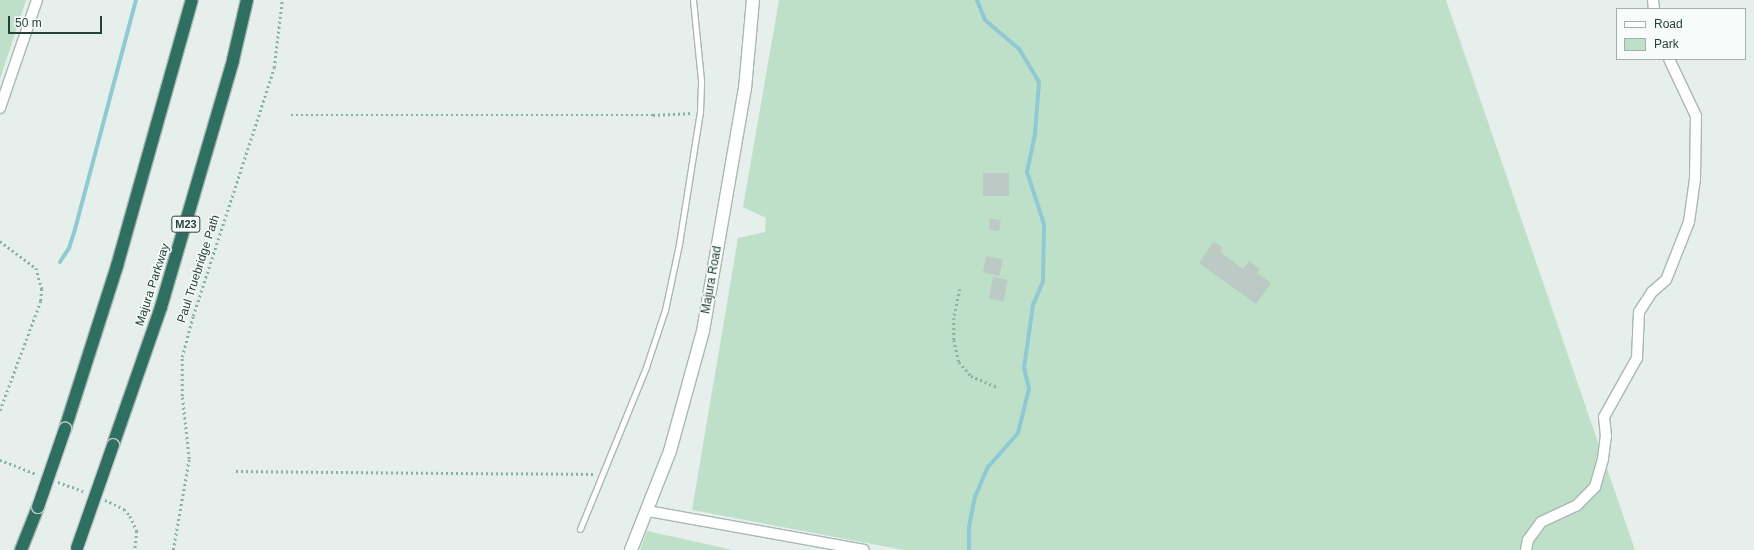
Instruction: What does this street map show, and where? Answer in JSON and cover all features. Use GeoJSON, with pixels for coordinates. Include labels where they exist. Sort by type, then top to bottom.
{"type":"FeatureCollection","features":[{"type":"Feature","properties":{"kind":"highway"},"geometry":{"type":"LineString","coordinates":[[21,550],[38,507],[65,429],[118,266],[192,0]]}},
{"type":"Feature","properties":{"kind":"highway","name":"Majura Parkway"},"geometry":{"type":"LineString","coordinates":[[76,549],[163,300],[233,60],[247,0]]}},
{"type":"Feature","properties":{"kind":"street"},"geometry":{"type":"LineString","coordinates":[[0,108],[37,0]]}},
{"type":"Feature","properties":{"kind":"street","name":"Majura Road"},"geometry":{"type":"LineString","coordinates":[[631,550],[648,511],[670,451],[703,331],[742,104],[753,0]]}},
{"type":"Feature","properties":{"kind":"street"},"geometry":{"type":"LineString","coordinates":[[1526,550],[1528,540],[1541,522],[1576,506],[1595,487],[1603,459],[1606,436],[1604,417],[1636,358],[1639,312],[1652,292],[1666,280],[1689,222],[1695,179],[1696,116],[1669,60]]}},
{"type":"Feature","properties":{"kind":"street"},"geometry":{"type":"LineString","coordinates":[[648,511],[864,550]]}},
{"type":"Feature","properties":{"kind":"lane"},"geometry":{"type":"LineString","coordinates":[[580,529],[646,367],[665,310],[679,244],[700,112],[701,80],[693,0]]}},
{"type":"Feature","properties":{"kind":"path","name":"Paul Truebridge Path"},"geometry":{"type":"LineString","coordinates":[[173,550],[189,459],[182,396],[182,357],[193,316],[274,68],[282,0]]}},
{"type":"Feature","properties":{"kind":"path"},"geometry":{"type":"LineString","coordinates":[[291,115],[653,115],[700,112]]}},
{"type":"Feature","properties":{"kind":"path"},"geometry":{"type":"LineString","coordinates":[[0,241],[36,268],[42,289],[41,301],[0,411]]}},
{"type":"Feature","properties":{"kind":"path"},"geometry":{"type":"LineString","coordinates":[[960,289],[954,318],[954,340],[959,362],[971,376],[997,387]]}},
{"type":"Feature","properties":{"kind":"path"},"geometry":{"type":"LineString","coordinates":[[0,460],[40,475]]}},
{"type":"Feature","properties":{"kind":"path"},"geometry":{"type":"LineString","coordinates":[[236,471],[602,474]]}},
{"type":"Feature","properties":{"kind":"path"},"geometry":{"type":"LineString","coordinates":[[54,481],[92,495]]}},
{"type":"Feature","properties":{"kind":"path"},"geometry":{"type":"LineString","coordinates":[[99,498],[119,505],[130,516],[137,531],[135,550]]}},
{"type":"Feature","properties":{"kind":"green space"},"geometry":{"type":"Polygon","coordinates":[[[0,0],[26,0],[0,79],[0,0]]]}},
{"type":"Feature","properties":{"kind":"green space"},"geometry":{"type":"Polygon","coordinates":[[[779,0],[1446,0],[1635,550],[904,550],[692,510],[738,238],[765,232],[766,218],[743,207],[779,0]]]}},
{"type":"Feature","properties":{"kind":"green space"},"geometry":{"type":"Polygon","coordinates":[[[647,531],[733,550],[640,550],[647,531]]]}},
{"type":"Feature","properties":{"kind":"building"},"geometry":{"type":"Polygon","coordinates":[[[983,173],[1009,173],[1009,196],[983,196],[983,173]]]}},
{"type":"Feature","properties":{"kind":"building"},"geometry":{"type":"Polygon","coordinates":[[[990,218],[1001,220],[999,231],[989,230],[990,218]]]}},
{"type":"Feature","properties":{"kind":"building"},"geometry":{"type":"Polygon","coordinates":[[[1214,241],[1223,248],[1220,252],[1243,269],[1249,261],[1260,269],[1257,273],[1271,283],[1256,304],[1199,263],[1214,241]]]}},
{"type":"Feature","properties":{"kind":"building"},"geometry":{"type":"Polygon","coordinates":[[[986,256],[1003,259],[1000,276],[983,273],[986,256]]]}},
{"type":"Feature","properties":{"kind":"building"},"geometry":{"type":"Polygon","coordinates":[[[993,277],[1008,280],[1004,301],[989,299],[993,277]]]}},
{"type":"Feature","properties":{"kind":"waterway"},"geometry":{"type":"LineString","coordinates":[[60,262],[69,248],[74,233],[136,0]]}},
{"type":"Feature","properties":{"kind":"waterway"},"geometry":{"type":"LineString","coordinates":[[969,550],[969,527],[975,497],[988,467],[1018,433],[1029,389],[1024,368],[1033,305],[1043,281],[1044,224],[1027,172],[1035,134],[1039,82],[1019,49],[985,20],[977,0]]}}]}
